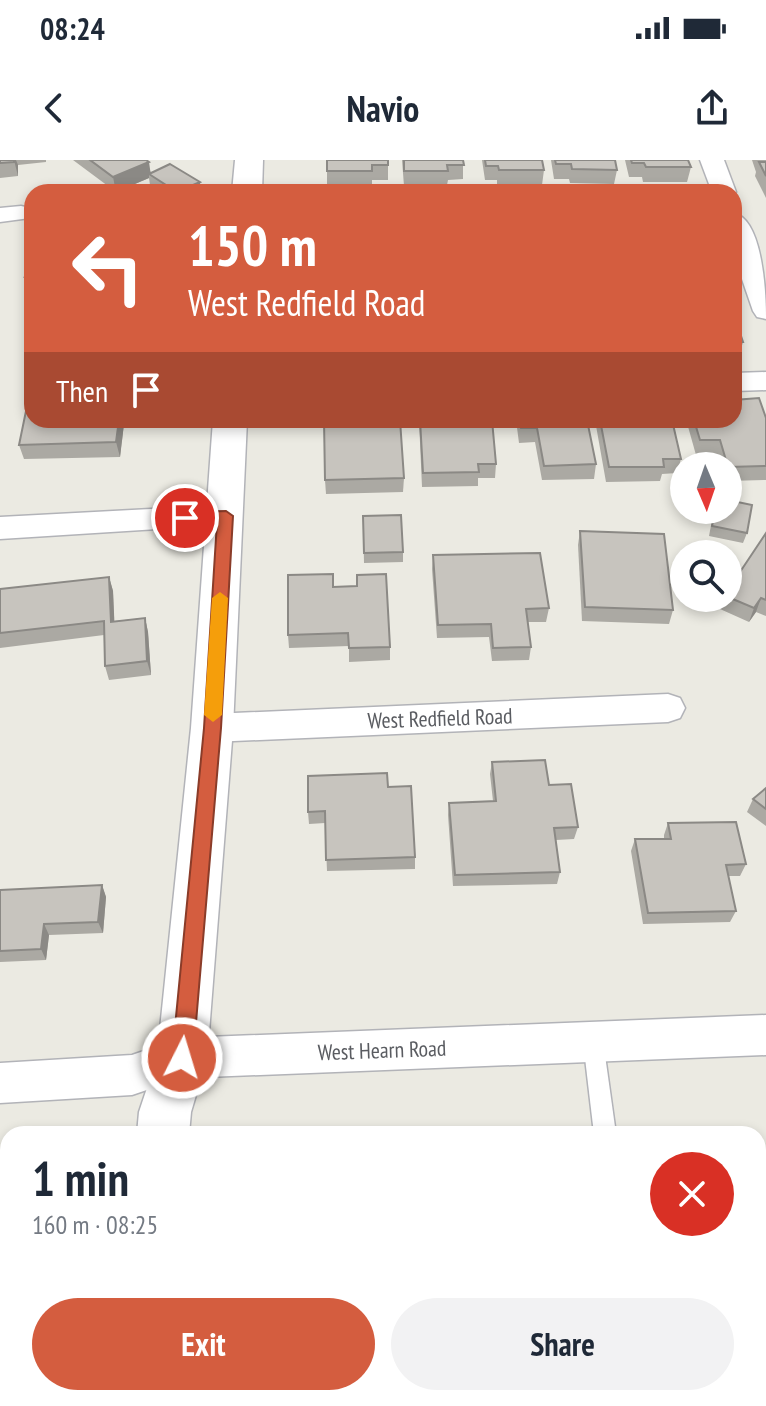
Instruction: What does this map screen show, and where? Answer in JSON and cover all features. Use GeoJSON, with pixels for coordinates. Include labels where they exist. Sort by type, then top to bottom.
{"type":"FeatureCollection","features":[{"type":"Feature","properties":{"kind":"street"},"geometry":{"type":"LineString","coordinates":[[248,184],[249,160]]}},
{"type":"Feature","properties":{"kind":"street"},"geometry":{"type":"LineString","coordinates":[[712,160],[721,184]]}},
{"type":"Feature","properties":{"kind":"street"},"geometry":{"type":"LineString","coordinates":[[742,243],[766,311]]}},
{"type":"Feature","properties":{"kind":"street"},"geometry":{"type":"LineString","coordinates":[[742,382],[766,381]]}},
{"type":"Feature","properties":{"kind":"street"},"geometry":{"type":"LineString","coordinates":[[164,1126],[165,1112],[182,1058],[212,728],[230,428]]}},
{"type":"Feature","properties":{"kind":"street"},"geometry":{"type":"LineString","coordinates":[[0,528],[226,516]]}},
{"type":"Feature","properties":{"kind":"street","name":"West Redfield Road"},"geometry":{"type":"LineString","coordinates":[[212,728],[668,708]]}},
{"type":"Feature","properties":{"kind":"street","name":"West Hearn Road"},"geometry":{"type":"LineString","coordinates":[[0,1083],[132,1075],[182,1058],[766,1035]]}},
{"type":"Feature","properties":{"kind":"lane"},"geometry":{"type":"LineString","coordinates":[[593,1041],[604,1126]]}},
{"type":"Feature","properties":{"kind":"building"},"geometry":{"type":"Polygon","coordinates":[[[90,160],[146,160],[149,162],[113,177],[90,160]]]}},
{"type":"Feature","properties":{"kind":"building"},"geometry":{"type":"Polygon","coordinates":[[[327,160],[388,160],[388,165],[372,165],[372,171],[327,171],[327,160]]]}},
{"type":"Feature","properties":{"kind":"building"},"geometry":{"type":"Polygon","coordinates":[[[404,160],[463,160],[464,165],[447,165],[448,171],[404,171],[404,160]]]}},
{"type":"Feature","properties":{"kind":"building"},"geometry":{"type":"Polygon","coordinates":[[[485,160],[542,160],[544,170],[499,170],[498,166],[486,166],[485,160]]]}},
{"type":"Feature","properties":{"kind":"building"},"geometry":{"type":"Polygon","coordinates":[[[555,160],[615,160],[617,170],[572,169],[571,164],[556,164],[555,160]]]}},
{"type":"Feature","properties":{"kind":"building"},"geometry":{"type":"Polygon","coordinates":[[[631,160],[688,160],[691,167],[646,167],[644,163],[632,163],[631,160]]]}},
{"type":"Feature","properties":{"kind":"building"},"geometry":{"type":"Polygon","coordinates":[[[759,162],[766,162],[766,176],[759,162]]]}},
{"type":"Feature","properties":{"kind":"building"},"geometry":{"type":"Polygon","coordinates":[[[170,164],[200,182],[165,184],[149,174],[170,164]]]}},
{"type":"Feature","properties":{"kind":"building"},"geometry":{"type":"Polygon","coordinates":[[[759,398],[766,418],[766,466],[742,467],[742,452],[724,452],[720,440],[700,440],[696,428],[742,428],[742,399],[759,398]]]}},
{"type":"Feature","properties":{"kind":"building"},"geometry":{"type":"Polygon","coordinates":[[[24,421],[24,428],[118,428],[116,442],[19,445],[24,421]]]}},
{"type":"Feature","properties":{"kind":"building"},"geometry":{"type":"Polygon","coordinates":[[[324,428],[401,428],[404,478],[325,480],[324,428]]]}},
{"type":"Feature","properties":{"kind":"building"},"geometry":{"type":"Polygon","coordinates":[[[420,428],[493,428],[496,464],[478,464],[479,472],[423,473],[420,428]]]}},
{"type":"Feature","properties":{"kind":"building"},"geometry":{"type":"Polygon","coordinates":[[[537,428],[589,428],[596,464],[544,466],[537,428]]]}},
{"type":"Feature","properties":{"kind":"building"},"geometry":{"type":"Polygon","coordinates":[[[602,428],[674,428],[679,452],[670,452],[670,459],[663,459],[664,467],[609,467],[602,428]]]}},
{"type":"Feature","properties":{"kind":"building"},"geometry":{"type":"Polygon","coordinates":[[[742,503],[752,505],[747,533],[712,526],[742,524],[742,503]]]}},
{"type":"Feature","properties":{"kind":"building"},"geometry":{"type":"Polygon","coordinates":[[[401,515],[403,552],[364,553],[363,516],[401,515]]]}},
{"type":"Feature","properties":{"kind":"building"},"geometry":{"type":"Polygon","coordinates":[[[580,531],[664,534],[670,610],[585,607],[580,531]]]}},
{"type":"Feature","properties":{"kind":"building"},"geometry":{"type":"Polygon","coordinates":[[[766,533],[766,600],[761,598],[754,608],[742,603],[742,569],[766,533]]]}},
{"type":"Feature","properties":{"kind":"building"},"geometry":{"type":"Polygon","coordinates":[[[540,553],[549,608],[526,609],[531,647],[493,648],[491,624],[438,625],[433,555],[540,553]]]}},
{"type":"Feature","properties":{"kind":"building"},"geometry":{"type":"Polygon","coordinates":[[[333,574],[333,587],[357,586],[357,575],[386,574],[390,647],[349,648],[348,633],[288,635],[288,575],[333,574]]]}},
{"type":"Feature","properties":{"kind":"building"},"geometry":{"type":"Polygon","coordinates":[[[109,577],[111,622],[145,618],[147,661],[105,666],[104,621],[0,633],[0,589],[109,577]]]}},
{"type":"Feature","properties":{"kind":"building"},"geometry":{"type":"Polygon","coordinates":[[[545,760],[549,785],[571,784],[578,827],[554,828],[560,872],[455,875],[449,803],[496,801],[492,762],[545,760]]]}},
{"type":"Feature","properties":{"kind":"building"},"geometry":{"type":"Polygon","coordinates":[[[387,773],[388,787],[411,786],[415,857],[326,860],[325,811],[308,812],[308,776],[387,773]]]}},
{"type":"Feature","properties":{"kind":"building"},"geometry":{"type":"Polygon","coordinates":[[[766,788],[766,809],[753,799],[766,788]]]}},
{"type":"Feature","properties":{"kind":"building"},"geometry":{"type":"Polygon","coordinates":[[[736,822],[746,864],[726,865],[736,911],[648,913],[635,839],[671,839],[668,823],[736,822]]]}},
{"type":"Feature","properties":{"kind":"building"},"geometry":{"type":"Polygon","coordinates":[[[102,885],[98,922],[44,924],[41,949],[0,951],[0,890],[102,885]]]}},
{"type":"Feature","properties":{"kind":"slow traffic"},"geometry":{"type":"LineString","coordinates":[[213,715],[220,598]]}},
{"type":"Feature","properties":{"kind":"route"},"geometry":{"type":"LineString","coordinates":[[182,1058],[212,728],[226,516],[185,518]]}}]}
